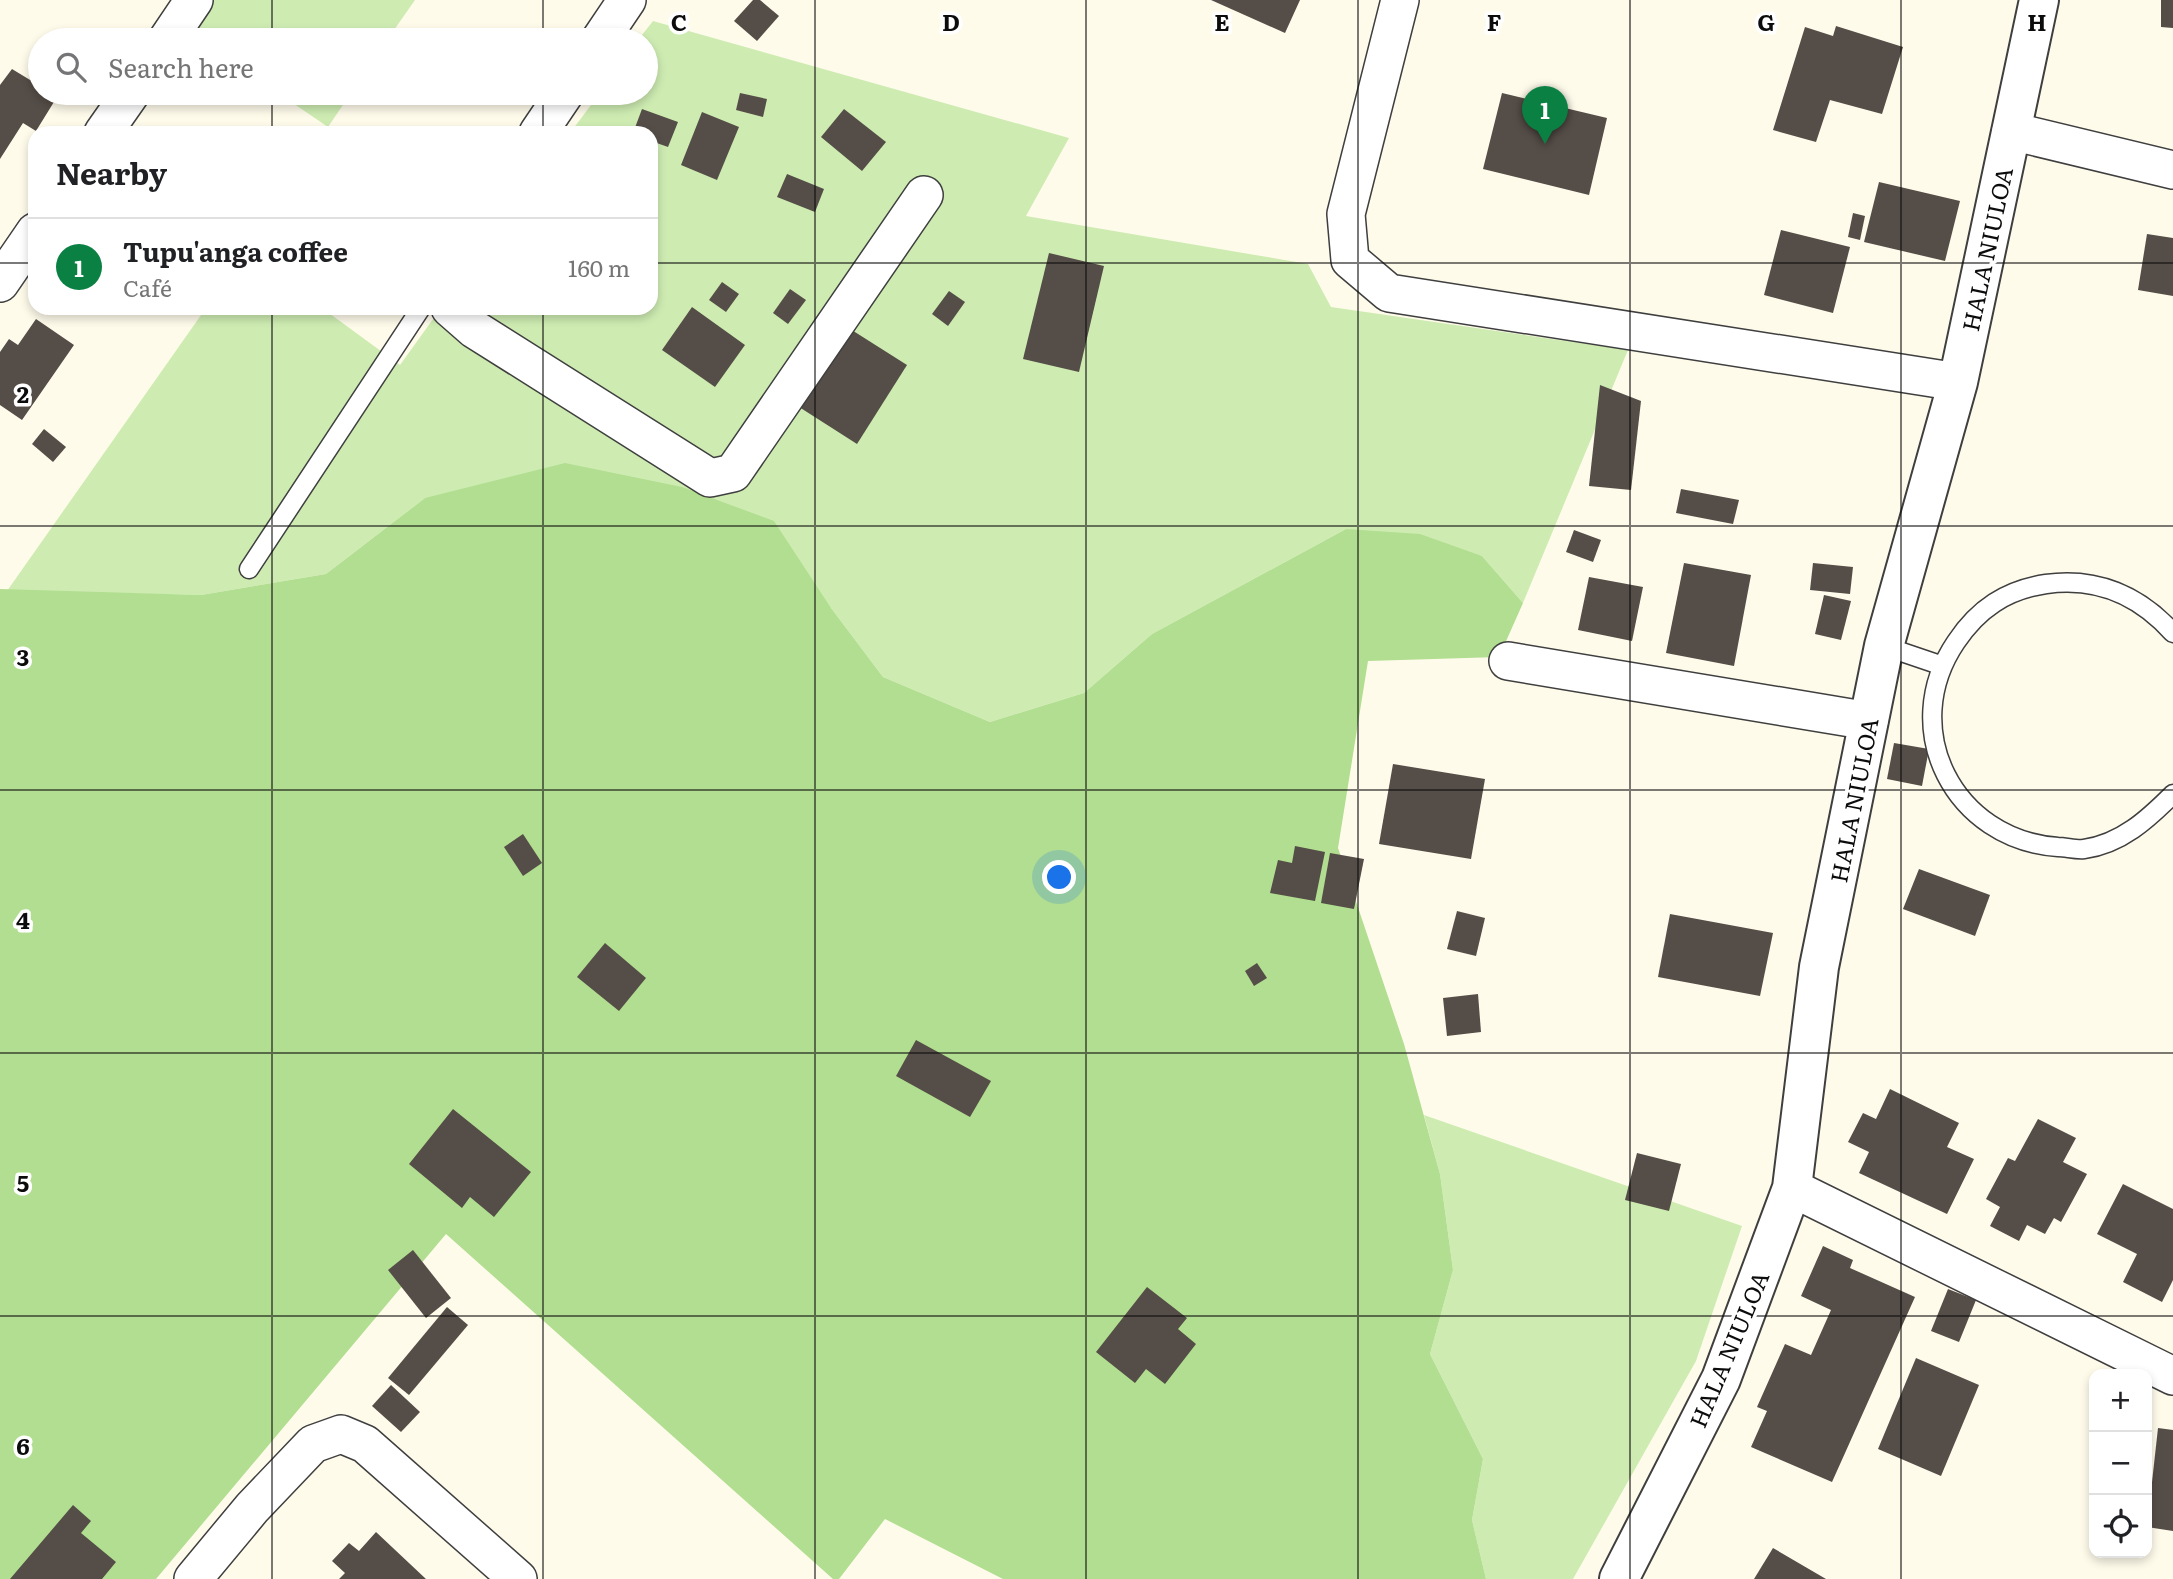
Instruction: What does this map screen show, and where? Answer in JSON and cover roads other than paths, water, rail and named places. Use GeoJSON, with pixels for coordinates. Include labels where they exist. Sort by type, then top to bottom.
{"type":"FeatureCollection","features":[{"type":"Feature","properties":{"kind":"street"},"geometry":{"type":"LineString","coordinates":[[175,28],[194,0]]}},
{"type":"Feature","properties":{"kind":"street"},"geometry":{"type":"LineString","coordinates":[[608,28],[627,0]]}},
{"type":"Feature","properties":{"kind":"street"},"geometry":{"type":"LineString","coordinates":[[1400,0],[1346,214],[1350,260],[1389,293],[1958,382]]}},
{"type":"Feature","properties":{"kind":"street","name":"HALA NIULOA"},"geometry":{"type":"LineString","coordinates":[[1619,1579],[1721,1380],[1792,1188],[1819,967],[1884,646],[1958,382],[2039,0]]}},
{"type":"Feature","properties":{"kind":"street"},"geometry":{"type":"LineString","coordinates":[[108,126],[123,105]]}},
{"type":"Feature","properties":{"kind":"street"},"geometry":{"type":"LineString","coordinates":[[543,126],[557,105]]}},
{"type":"Feature","properties":{"kind":"street"},"geometry":{"type":"LineString","coordinates":[[2011,131],[2173,170]]}},
{"type":"Feature","properties":{"kind":"street"},"geometry":{"type":"LineString","coordinates":[[458,315],[474,329],[710,478],[733,473],[924,195]]}},
{"type":"Feature","properties":{"kind":"street"},"geometry":{"type":"LineString","coordinates":[[0,283],[28,242]]}},
{"type":"Feature","properties":{"kind":"street"},"geometry":{"type":"LineString","coordinates":[[1508,661],[1869,721]]}},
{"type":"Feature","properties":{"kind":"street"},"geometry":{"type":"LineString","coordinates":[[1792,1188],[2173,1376]]}},
{"type":"Feature","properties":{"kind":"street"},"geometry":{"type":"LineString","coordinates":[[193,1579],[252,1508],[313,1444],[341,1434],[365,1444],[518,1579]]}},
{"type":"Feature","properties":{"kind":"lane"},"geometry":{"type":"LineString","coordinates":[[249,569],[416,315]]}},
{"type":"Feature","properties":{"kind":"lane"},"geometry":{"type":"LineString","coordinates":[[2173,633],[2129,595],[2074,580],[2019,588],[1971,618],[1940,665],[1930,720],[1944,775],[1979,819],[2029,845],[2085,849],[2137,829],[2173,794]]}},
{"type":"Feature","properties":{"kind":"lane"},"geometry":{"type":"LineString","coordinates":[[1884,646],[1940,665]]}},
{"type":"Feature","properties":{"kind":"place","name":"Tupu'anga coffee"},"geometry":{"type":"Point","coordinates":[1545,144]}}]}
